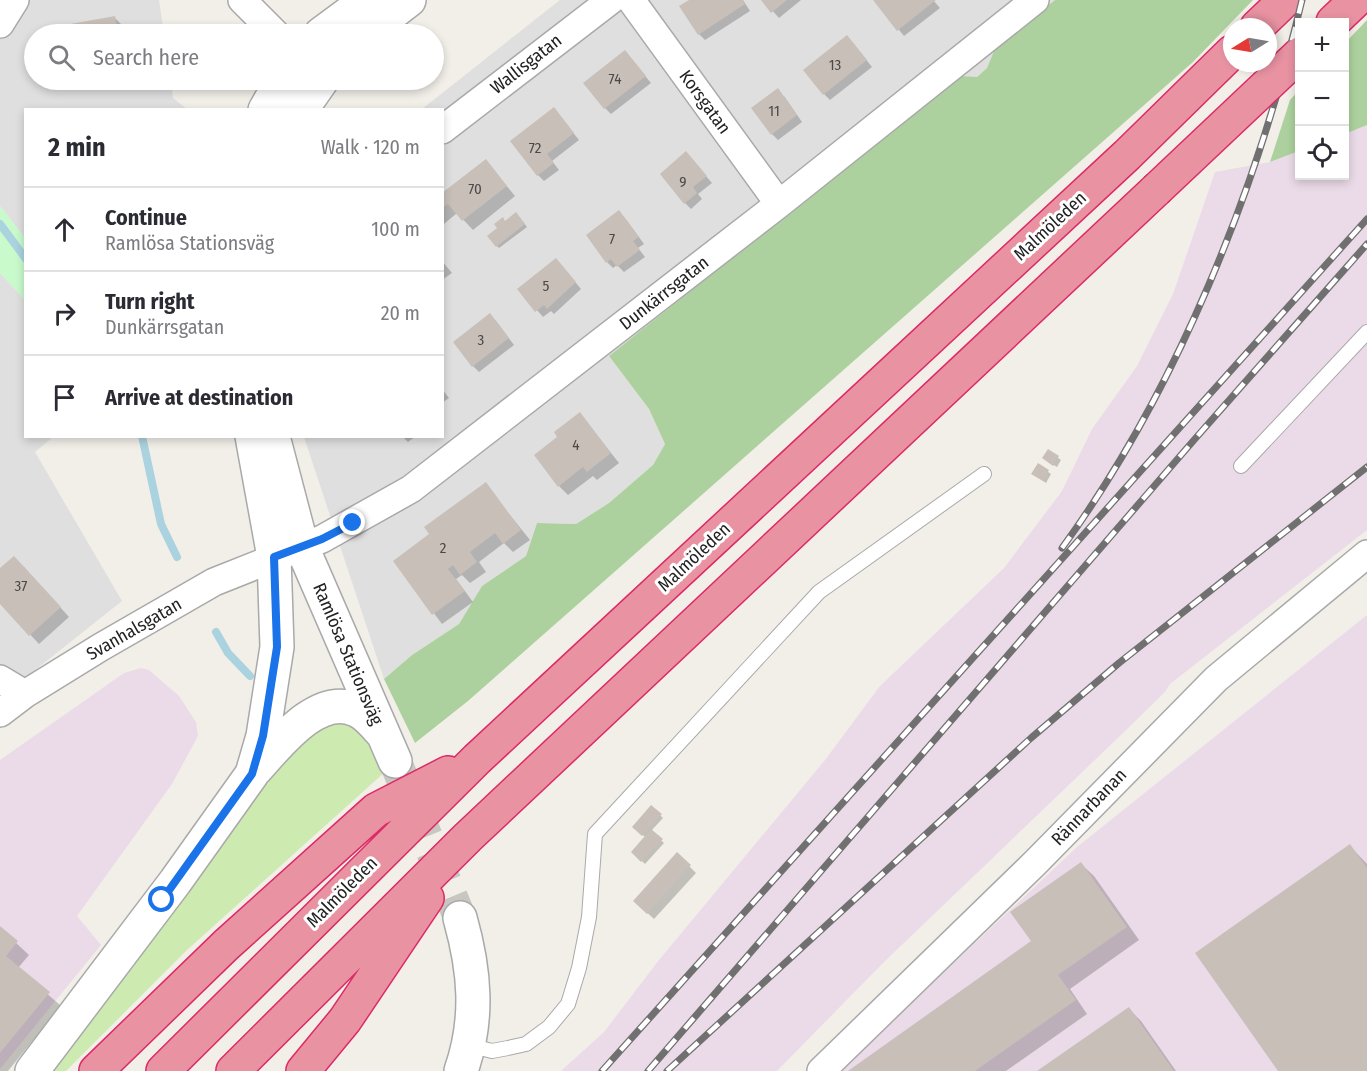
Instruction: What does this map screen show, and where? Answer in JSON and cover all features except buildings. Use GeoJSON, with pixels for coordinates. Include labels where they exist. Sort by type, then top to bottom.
{"type":"FeatureCollection","features":[{"type":"Feature","properties":{"kind":"highway"},"geometry":{"type":"LineString","coordinates":[[1266,18],[1284,0]]}},
{"type":"Feature","properties":{"kind":"highway"},"geometry":{"type":"LineString","coordinates":[[1336,18],[1356,0]]}},
{"type":"Feature","properties":{"kind":"highway"},"geometry":{"type":"LineString","coordinates":[[233,1071],[468,837],[1295,58]]}},
{"type":"Feature","properties":{"kind":"highway","name":"Malmöleden"},"geometry":{"type":"LineString","coordinates":[[163,1071],[477,759],[1127,155],[1223,61]]}},
{"type":"Feature","properties":{"kind":"highway"},"geometry":{"type":"LineString","coordinates":[[96,1071],[226,945],[376,810],[477,759]]}},
{"type":"Feature","properties":{"kind":"highway"},"geometry":{"type":"LineString","coordinates":[[303,1071],[345,1020],[468,837]]}},
{"type":"Feature","properties":{"kind":"street"},"geometry":{"type":"LineString","coordinates":[[0,24],[15,0]]}},
{"type":"Feature","properties":{"kind":"street"},"geometry":{"type":"LineString","coordinates":[[242,0],[266,24]]}},
{"type":"Feature","properties":{"kind":"street"},"geometry":{"type":"LineString","coordinates":[[335,24],[367,0]]}},
{"type":"Feature","properties":{"kind":"street"},"geometry":{"type":"LineString","coordinates":[[378,24],[409,0]]}},
{"type":"Feature","properties":{"kind":"street","name":"Wallisgatan"},"geometry":{"type":"LineString","coordinates":[[444,128],[611,0]]}},
{"type":"Feature","properties":{"kind":"street","name":"Korsgatan"},"geometry":{"type":"LineString","coordinates":[[632,0],[779,204]]}},
{"type":"Feature","properties":{"kind":"street","name":"Dunkärrsgatan"},"geometry":{"type":"LineString","coordinates":[[288,552],[369,515],[411,489],[779,204],[1035,0]]}},
{"type":"Feature","properties":{"kind":"street"},"geometry":{"type":"LineString","coordinates":[[266,108],[276,90]]}},
{"type":"Feature","properties":{"kind":"street"},"geometry":{"type":"LineString","coordinates":[[302,108],[315,90]]}},
{"type":"Feature","properties":{"kind":"street"},"geometry":{"type":"LineString","coordinates":[[253,438],[288,552]]}},
{"type":"Feature","properties":{"kind":"street"},"geometry":{"type":"LineString","coordinates":[[252,774],[263,736],[277,647],[288,552],[280,469],[273,438]]}},
{"type":"Feature","properties":{"kind":"street","name":"Svanhalsgatan"},"geometry":{"type":"LineString","coordinates":[[0,713],[25,694],[214,582],[288,552]]}},
{"type":"Feature","properties":{"kind":"street","name":"Ramlösa Stationsväg"},"geometry":{"type":"LineString","coordinates":[[288,552],[395,761]]}},
{"type":"Feature","properties":{"kind":"street","name":"Rännarbanan"},"geometry":{"type":"LineString","coordinates":[[821,1071],[1035,862],[1216,679],[1367,554]]}},
{"type":"Feature","properties":{"kind":"street"},"geometry":{"type":"LineString","coordinates":[[0,680],[25,694]]}},
{"type":"Feature","properties":{"kind":"street"},"geometry":{"type":"LineString","coordinates":[[32,1071],[175,882],[252,774],[294,729],[318,712],[338,708],[356,710],[381,732]]}},
{"type":"Feature","properties":{"kind":"street"},"geometry":{"type":"LineString","coordinates":[[460,918],[472,968],[475,1001],[464,1058]]}},
{"type":"Feature","properties":{"kind":"lane"},"geometry":{"type":"LineString","coordinates":[[1241,466],[1367,332]]}},
{"type":"Feature","properties":{"kind":"lane"},"geometry":{"type":"LineString","coordinates":[[464,1058],[526,1044],[549,1027],[568,1004],[579,968],[589,917],[595,834],[819,592],[984,474]]}},
{"type":"Feature","properties":{"kind":"shaded area"},"geometry":{"type":"Polygon","coordinates":[[[0,0],[159,0],[163,24],[24,24],[24,90],[172,90],[173,98],[186,108],[24,108],[24,237],[0,206],[0,0]]]}},
{"type":"Feature","properties":{"kind":"shaded area"},"geometry":{"type":"Polygon","coordinates":[[[560,0],[1055,0],[996,46],[987,68],[977,77],[609,356],[649,409],[665,444],[653,465],[609,503],[576,524],[537,523],[526,556],[482,586],[459,624],[412,655],[384,679],[304,438],[444,438],[444,108],[423,108],[560,0]]]}},
{"type":"Feature","properties":{"kind":"shaded area"},"geometry":{"type":"Polygon","coordinates":[[[1367,125],[1367,530],[1170,684],[1165,692],[1122,734],[884,962],[777,1071],[561,1071],[604,1032],[659,960],[825,760],[880,686],[1004,568],[1062,491],[1092,429],[1137,366],[1173,294],[1215,172],[1270,162],[1295,153],[1295,180],[1349,180],[1349,132],[1367,125]]]}},
{"type":"Feature","properties":{"kind":"shaded area"},"geometry":{"type":"Polygon","coordinates":[[[0,273],[24,299],[24,438],[52,438],[35,452],[122,601],[0,698],[0,273]]]}},
{"type":"Feature","properties":{"kind":"shaded area"},"geometry":{"type":"Polygon","coordinates":[[[1367,615],[1367,1071],[839,1071],[1077,847],[1367,615]]]}},
{"type":"Feature","properties":{"kind":"shaded area"},"geometry":{"type":"Polygon","coordinates":[[[141,668],[149,670],[179,696],[196,722],[198,736],[172,784],[77,916],[101,945],[0,1069],[0,760],[124,673],[141,668]]]}},
{"type":"Feature","properties":{"kind":"green space"},"geometry":{"type":"Polygon","coordinates":[[[1055,0],[1253,0],[1236,18],[1223,18],[1223,31],[1193,62],[468,701],[415,743],[384,679],[412,655],[459,624],[482,586],[526,556],[537,523],[576,524],[609,503],[653,465],[665,444],[649,409],[609,356],[960,76],[977,77],[987,68],[996,46],[1055,0]]]}},
{"type":"Feature","properties":{"kind":"green space"},"geometry":{"type":"Polygon","coordinates":[[[1367,20],[1367,125],[1349,132],[1349,72],[1349,39],[1367,20]]]}},
{"type":"Feature","properties":{"kind":"green space"},"geometry":{"type":"Polygon","coordinates":[[[1295,94],[1295,153],[1270,162],[1290,100],[1295,94]]]}},
{"type":"Feature","properties":{"kind":"green space"},"geometry":{"type":"Polygon","coordinates":[[[0,206],[24,237],[24,299],[0,273],[0,206]]]}},
{"type":"Feature","properties":{"kind":"green space"},"geometry":{"type":"Polygon","coordinates":[[[340,721],[358,729],[386,771],[187,950],[66,1071],[47,1071],[303,733],[340,721]]]}},
{"type":"Feature","properties":{"kind":"waterway"},"geometry":{"type":"LineString","coordinates":[[0,224],[24,256]]}},
{"type":"Feature","properties":{"kind":"waterway"},"geometry":{"type":"LineString","coordinates":[[142,438],[161,524],[177,557]]}},
{"type":"Feature","properties":{"kind":"waterway"},"geometry":{"type":"LineString","coordinates":[[216,632],[228,653],[250,676]]}},
{"type":"Feature","properties":{"kind":"tunnel"},"geometry":{"type":"LineString","coordinates":[[395,761],[460,918]]}},
{"type":"Feature","properties":{"kind":"railway"},"geometry":{"type":"LineString","coordinates":[[1062,548],[1103,487],[1142,422],[1177,355],[1208,286],[1237,215],[1262,144],[1302,0]]}},
{"type":"Feature","properties":{"kind":"railway"},"geometry":{"type":"LineString","coordinates":[[602,1071],[1367,219]]}},
{"type":"Feature","properties":{"kind":"railway"},"geometry":{"type":"LineString","coordinates":[[648,1071],[1194,440],[1367,244]]}},
{"type":"Feature","properties":{"kind":"railway"},"geometry":{"type":"LineString","coordinates":[[667,1071],[1031,738],[1119,663],[1367,467]]}},
{"type":"Feature","properties":{"kind":"route"},"geometry":{"type":"LineString","coordinates":[[162,900],[252,774],[263,736],[277,647],[274,557],[322,539],[353,523]]}}]}
